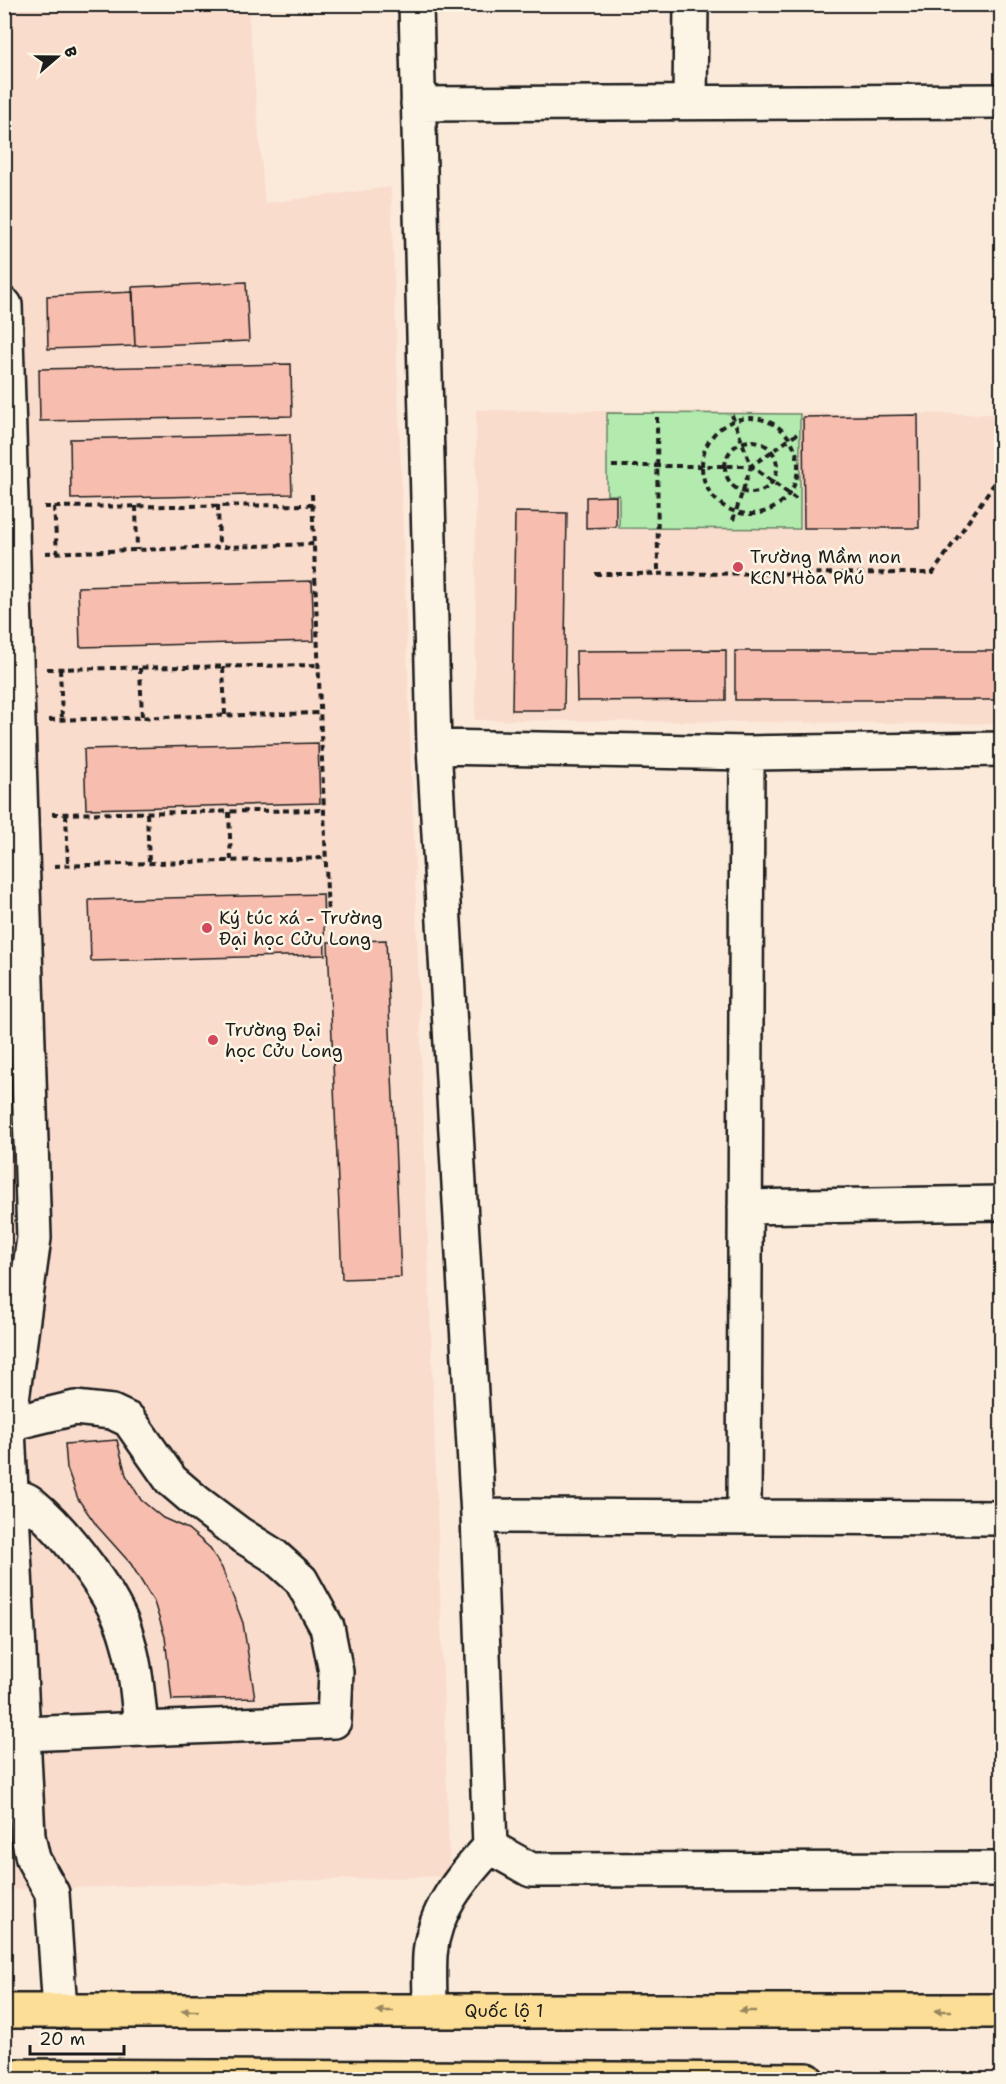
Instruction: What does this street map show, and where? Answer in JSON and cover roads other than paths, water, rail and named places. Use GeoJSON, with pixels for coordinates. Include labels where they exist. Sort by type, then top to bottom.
{"type":"FeatureCollection","features":[{"type":"Feature","properties":{"kind":"highway","name":"Quốc lộ 1"},"geometry":{"type":"LineString","coordinates":[[4,2011],[1002,2011]]}},
{"type":"Feature","properties":{"kind":"highway"},"geometry":{"type":"LineString","coordinates":[[4,2076],[807,2079]]}},
{"type":"Feature","properties":{"kind":"street"},"geometry":{"type":"LineString","coordinates":[[416,4],[434,747],[478,1516],[490,1847],[463,1876],[439,1915],[430,1953],[430,2011]]}},
{"type":"Feature","properties":{"kind":"street"},"geometry":{"type":"LineString","coordinates":[[690,102],[691,4]]}},
{"type":"Feature","properties":{"kind":"street"},"geometry":{"type":"LineString","coordinates":[[418,104],[1002,101]]}},
{"type":"Feature","properties":{"kind":"street"},"geometry":{"type":"LineString","coordinates":[[5,305],[13,554],[9,590],[16,670],[22,867],[17,1109],[34,1238],[12,1358],[9,1424],[11,1495],[28,1836],[33,1858],[52,1893],[60,2011]]}},
{"type":"Feature","properties":{"kind":"street"},"geometry":{"type":"LineString","coordinates":[[434,747],[747,753],[1002,750]]}},
{"type":"Feature","properties":{"kind":"street"},"geometry":{"type":"LineString","coordinates":[[744,1517],[747,753]]}},
{"type":"Feature","properties":{"kind":"street"},"geometry":{"type":"LineString","coordinates":[[745,1207],[1002,1203]]}},
{"type":"Feature","properties":{"kind":"street"},"geometry":{"type":"LineString","coordinates":[[9,1424],[75,1408],[112,1412],[129,1420],[171,1480],[238,1533],[273,1555],[300,1580],[327,1627],[336,1672],[334,1720],[24,1734]]}},
{"type":"Feature","properties":{"kind":"street"},"geometry":{"type":"LineString","coordinates":[[11,1495],[30,1502],[51,1522],[78,1553],[114,1605],[127,1636],[137,1679],[141,1728]]}},
{"type":"Feature","properties":{"kind":"street"},"geometry":{"type":"LineString","coordinates":[[478,1516],[1002,1518]]}},
{"type":"Feature","properties":{"kind":"street"},"geometry":{"type":"LineString","coordinates":[[490,1847],[531,1870],[1002,1869]]}},
{"type":"Feature","properties":{"kind":"place","name":"Trường Mầm non KCN Hòa Phú"},"geometry":{"type":"Point","coordinates":[738,567]}},
{"type":"Feature","properties":{"kind":"place","name":"Ký túc xá - Trường Đại học Cửu Long"},"geometry":{"type":"Point","coordinates":[207,928]}},
{"type":"Feature","properties":{"kind":"place","name":"Trường Đại học Cửu Long"},"geometry":{"type":"Point","coordinates":[213,1040]}}]}
